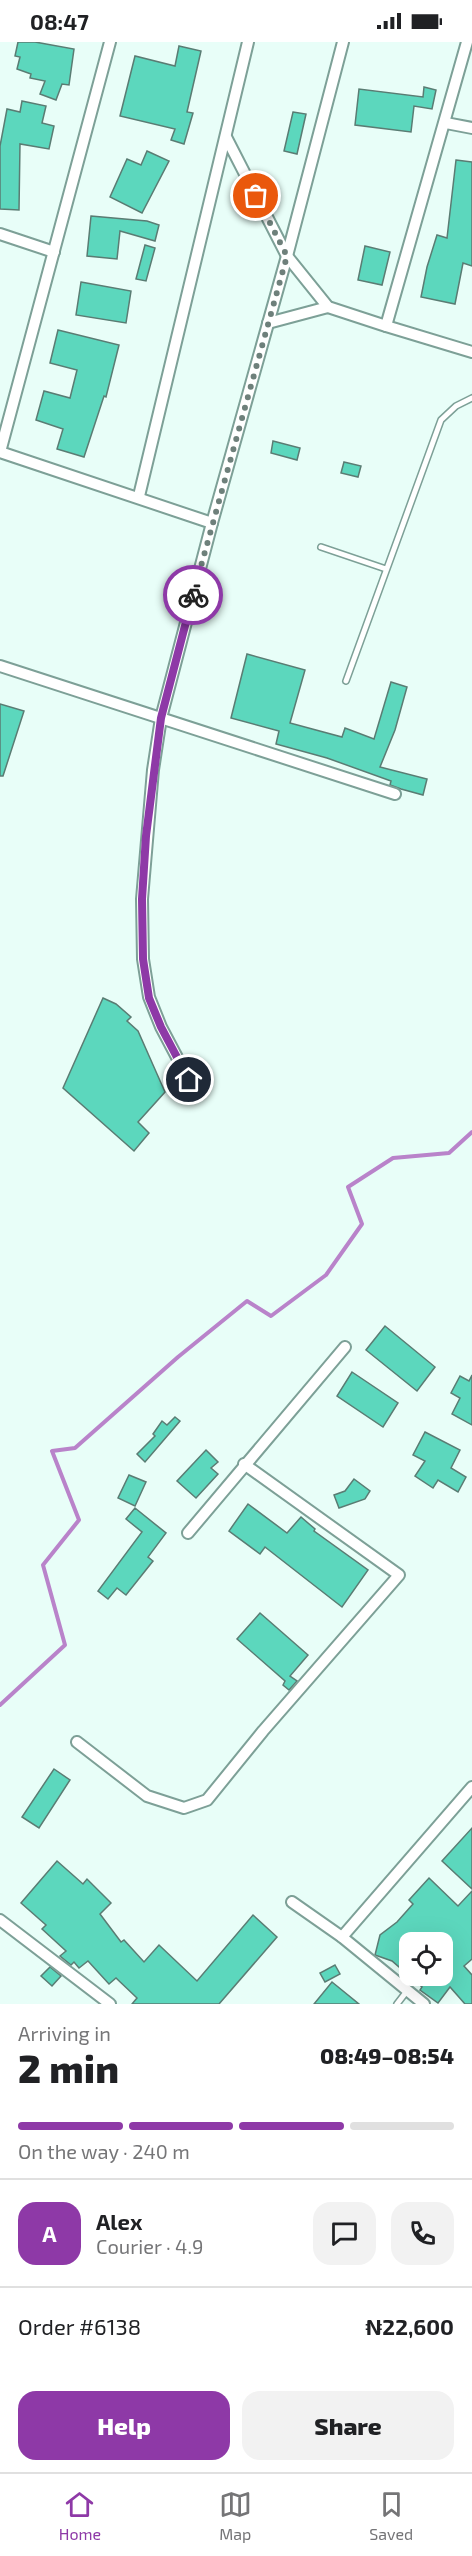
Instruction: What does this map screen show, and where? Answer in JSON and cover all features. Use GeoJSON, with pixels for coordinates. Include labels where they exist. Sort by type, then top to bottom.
{"type":"FeatureCollection","features":[{"type":"Feature","properties":{"kind":"street"},"geometry":{"type":"LineString","coordinates":[[110,42],[0,452],[139,496],[212,523]]}},
{"type":"Feature","properties":{"kind":"street"},"geometry":{"type":"LineString","coordinates":[[139,496],[248,42]]}},
{"type":"Feature","properties":{"kind":"street"},"geometry":{"type":"LineString","coordinates":[[189,1080],[161,1027],[149,998],[143,959],[142,899],[146,836],[161,718],[343,42]]}},
{"type":"Feature","properties":{"kind":"street"},"geometry":{"type":"LineString","coordinates":[[386,326],[446,123],[466,42]]}},
{"type":"Feature","properties":{"kind":"street"},"geometry":{"type":"LineString","coordinates":[[446,123],[472,128]]}},
{"type":"Feature","properties":{"kind":"street"},"geometry":{"type":"LineString","coordinates":[[226,137],[287,256],[328,307],[472,352]]}},
{"type":"Feature","properties":{"kind":"street"},"geometry":{"type":"LineString","coordinates":[[0,234],[54,252]]}},
{"type":"Feature","properties":{"kind":"street"},"geometry":{"type":"LineString","coordinates":[[268,323],[328,307]]}},
{"type":"Feature","properties":{"kind":"street"},"geometry":{"type":"LineString","coordinates":[[0,666],[395,794]]}},
{"type":"Feature","properties":{"kind":"street"},"geometry":{"type":"LineString","coordinates":[[188,1533],[345,1347]]}},
{"type":"Feature","properties":{"kind":"street"},"geometry":{"type":"LineString","coordinates":[[77,1742],[147,1796],[184,1808],[207,1800],[263,1731],[399,1575],[244,1464]]}},
{"type":"Feature","properties":{"kind":"street"},"geometry":{"type":"LineString","coordinates":[[342,1937],[472,1787]]}},
{"type":"Feature","properties":{"kind":"street"},"geometry":{"type":"LineString","coordinates":[[292,1902],[342,1937],[424,2004]]}},
{"type":"Feature","properties":{"kind":"street"},"geometry":{"type":"LineString","coordinates":[[0,1920],[110,2004]]}},
{"type":"Feature","properties":{"kind":"lane"},"geometry":{"type":"LineString","coordinates":[[346,681],[441,420],[456,406],[472,398]]}},
{"type":"Feature","properties":{"kind":"lane"},"geometry":{"type":"LineString","coordinates":[[321,548],[387,568]]}},
{"type":"Feature","properties":{"kind":"lane"},"geometry":{"type":"LineString","coordinates":[[397,2004],[407,1991]]}},
{"type":"Feature","properties":{"kind":"building"},"geometry":{"type":"Polygon","coordinates":[[[18,42],[35,42],[74,49],[69,85],[62,84],[56,100],[40,94],[45,81],[30,78],[31,74],[17,69],[20,57],[15,56],[18,42]]]}},
{"type":"Feature","properties":{"kind":"building"},"geometry":{"type":"Polygon","coordinates":[[[179,46],[201,51],[187,112],[193,113],[184,144],[171,140],[175,129],[120,116],[135,56],[175,66],[179,46]]]}},
{"type":"Feature","properties":{"kind":"building"},"geometry":{"type":"Polygon","coordinates":[[[424,87],[436,90],[432,109],[414,106],[411,132],[355,125],[359,89],[423,97],[424,87]]]}},
{"type":"Feature","properties":{"kind":"building"},"geometry":{"type":"Polygon","coordinates":[[[22,101],[46,106],[42,123],[54,126],[49,149],[20,144],[19,210],[0,209],[0,146],[7,109],[20,112],[22,101]]]}},
{"type":"Feature","properties":{"kind":"building"},"geometry":{"type":"Polygon","coordinates":[[[293,112],[306,114],[297,154],[284,151],[293,112]]]}},
{"type":"Feature","properties":{"kind":"building"},"geometry":{"type":"Polygon","coordinates":[[[147,151],[169,161],[142,213],[110,197],[127,159],[141,165],[147,151]]]}},
{"type":"Feature","properties":{"kind":"building"},"geometry":{"type":"Polygon","coordinates":[[[456,160],[472,162],[472,266],[463,263],[455,304],[421,297],[437,235],[447,238],[456,160]]]}},
{"type":"Feature","properties":{"kind":"building"},"geometry":{"type":"Polygon","coordinates":[[[91,216],[147,221],[159,225],[155,241],[120,231],[117,259],[87,256],[91,216]]]}},
{"type":"Feature","properties":{"kind":"building"},"geometry":{"type":"Polygon","coordinates":[[[145,245],[155,248],[146,281],[136,279],[145,245]]]}},
{"type":"Feature","properties":{"kind":"building"},"geometry":{"type":"Polygon","coordinates":[[[365,246],[390,252],[382,285],[358,280],[365,246]]]}},
{"type":"Feature","properties":{"kind":"building"},"geometry":{"type":"Polygon","coordinates":[[[81,282],[131,291],[126,323],[76,315],[81,282]]]}},
{"type":"Feature","properties":{"kind":"building"},"geometry":{"type":"Polygon","coordinates":[[[58,330],[119,345],[106,397],[104,396],[84,457],[57,449],[63,429],[36,420],[44,391],[70,398],[77,370],[50,363],[58,330]]]}},
{"type":"Feature","properties":{"kind":"building"},"geometry":{"type":"Polygon","coordinates":[[[273,441],[300,448],[297,460],[271,453],[273,441]]]}},
{"type":"Feature","properties":{"kind":"building"},"geometry":{"type":"Polygon","coordinates":[[[344,462],[361,466],[358,477],[341,473],[344,462]]]}},
{"type":"Feature","properties":{"kind":"building"},"geometry":{"type":"Polygon","coordinates":[[[247,654],[305,670],[290,723],[342,737],[345,728],[374,739],[391,682],[407,687],[395,730],[380,767],[427,779],[423,795],[390,785],[391,781],[327,758],[276,744],[279,731],[231,718],[247,654]]]}},
{"type":"Feature","properties":{"kind":"building"},"geometry":{"type":"Polygon","coordinates":[[[0,704],[24,711],[3,776],[0,776],[0,704]]]}},
{"type":"Feature","properties":{"kind":"building"},"geometry":{"type":"Polygon","coordinates":[[[103,998],[116,1004],[131,1017],[127,1021],[138,1031],[165,1092],[138,1122],[149,1133],[134,1151],[63,1088],[103,998]]]}},
{"type":"Feature","properties":{"kind":"building"},"geometry":{"type":"Polygon","coordinates":[[[385,1326],[435,1367],[417,1391],[366,1350],[385,1326]]]}},
{"type":"Feature","properties":{"kind":"building"},"geometry":{"type":"Polygon","coordinates":[[[352,1372],[398,1403],[383,1427],[337,1396],[352,1372]]]}},
{"type":"Feature","properties":{"kind":"building"},"geometry":{"type":"Polygon","coordinates":[[[472,1375],[472,1425],[452,1414],[460,1398],[451,1393],[460,1376],[469,1381],[472,1375]]]}},
{"type":"Feature","properties":{"kind":"building"},"geometry":{"type":"Polygon","coordinates":[[[175,1417],[180,1421],[145,1462],[137,1454],[155,1436],[153,1434],[162,1421],[167,1425],[175,1417]]]}},
{"type":"Feature","properties":{"kind":"building"},"geometry":{"type":"Polygon","coordinates":[[[425,1432],[460,1450],[451,1468],[466,1477],[458,1492],[438,1480],[433,1488],[415,1476],[425,1461],[413,1455],[425,1432]]]}},
{"type":"Feature","properties":{"kind":"building"},"geometry":{"type":"Polygon","coordinates":[[[206,1450],[218,1462],[211,1468],[218,1474],[196,1498],[177,1481],[206,1450]]]}},
{"type":"Feature","properties":{"kind":"building"},"geometry":{"type":"Polygon","coordinates":[[[129,1475],[146,1482],[135,1506],[118,1498],[129,1475]]]}},
{"type":"Feature","properties":{"kind":"building"},"geometry":{"type":"Polygon","coordinates":[[[354,1479],[370,1491],[365,1499],[339,1508],[334,1495],[345,1491],[354,1479]]]}},
{"type":"Feature","properties":{"kind":"building"},"geometry":{"type":"Polygon","coordinates":[[[248,1504],[287,1533],[301,1517],[315,1529],[314,1531],[368,1570],[342,1607],[265,1547],[260,1554],[229,1531],[248,1504]]]}},
{"type":"Feature","properties":{"kind":"building"},"geometry":{"type":"Polygon","coordinates":[[[135,1508],[166,1533],[148,1557],[153,1561],[126,1595],[117,1588],[108,1599],[98,1591],[142,1532],[126,1519],[135,1508]]]}},
{"type":"Feature","properties":{"kind":"building"},"geometry":{"type":"Polygon","coordinates":[[[260,1613],[308,1655],[290,1676],[297,1681],[289,1690],[283,1685],[285,1681],[237,1639],[260,1613]]]}},
{"type":"Feature","properties":{"kind":"building"},"geometry":{"type":"Polygon","coordinates":[[[54,1769],[70,1780],[39,1828],[22,1817],[54,1769]]]}},
{"type":"Feature","properties":{"kind":"building"},"geometry":{"type":"Polygon","coordinates":[[[472,1828],[472,1889],[442,1861],[472,1828]]]}},
{"type":"Feature","properties":{"kind":"building"},"geometry":{"type":"Polygon","coordinates":[[[57,1861],[83,1884],[87,1879],[111,1903],[100,1914],[121,1942],[124,1940],[144,1962],[159,1945],[197,1981],[253,1915],[277,1937],[219,2004],[132,2004],[137,1998],[116,1978],[109,1984],[88,1961],[79,1968],[74,1962],[71,1965],[60,1956],[66,1951],[42,1929],[46,1925],[21,1903],[57,1861]]]}},
{"type":"Feature","properties":{"kind":"building"},"geometry":{"type":"Polygon","coordinates":[[[429,1878],[458,1906],[472,1891],[472,1959],[464,1966],[472,1975],[472,2004],[465,2004],[450,1987],[438,2003],[420,1990],[421,1986],[453,1986],[453,1932],[399,1932],[399,1967],[392,1961],[375,1955],[380,1935],[397,1922],[413,1904],[409,1900],[429,1878]]]}},
{"type":"Feature","properties":{"kind":"building"},"geometry":{"type":"Polygon","coordinates":[[[335,1965],[340,1974],[325,1982],[320,1973],[335,1965]]]}},
{"type":"Feature","properties":{"kind":"building"},"geometry":{"type":"Polygon","coordinates":[[[50,1967],[61,1976],[52,1986],[41,1976],[50,1967]]]}},
{"type":"Feature","properties":{"kind":"building"},"geometry":{"type":"Polygon","coordinates":[[[332,1982],[359,2004],[314,2004],[332,1982]]]}},
{"type":"Feature","properties":{"kind":"waterway"},"geometry":{"type":"LineString","coordinates":[[0,1705],[65,1645],[43,1565],[79,1520],[52,1451],[75,1448],[178,1357],[247,1301],[271,1316],[326,1275],[362,1224],[348,1187],[393,1158],[449,1153],[472,1132]]}},
{"type":"Feature","properties":{"kind":"way so far"},"geometry":{"type":"LineString","coordinates":[[193,595],[287,256],[256,196]]}},
{"type":"Feature","properties":{"kind":"route"},"geometry":{"type":"LineString","coordinates":[[189,1080],[161,1027],[149,998],[143,959],[142,899],[146,836],[161,718],[193,595]]}}]}
